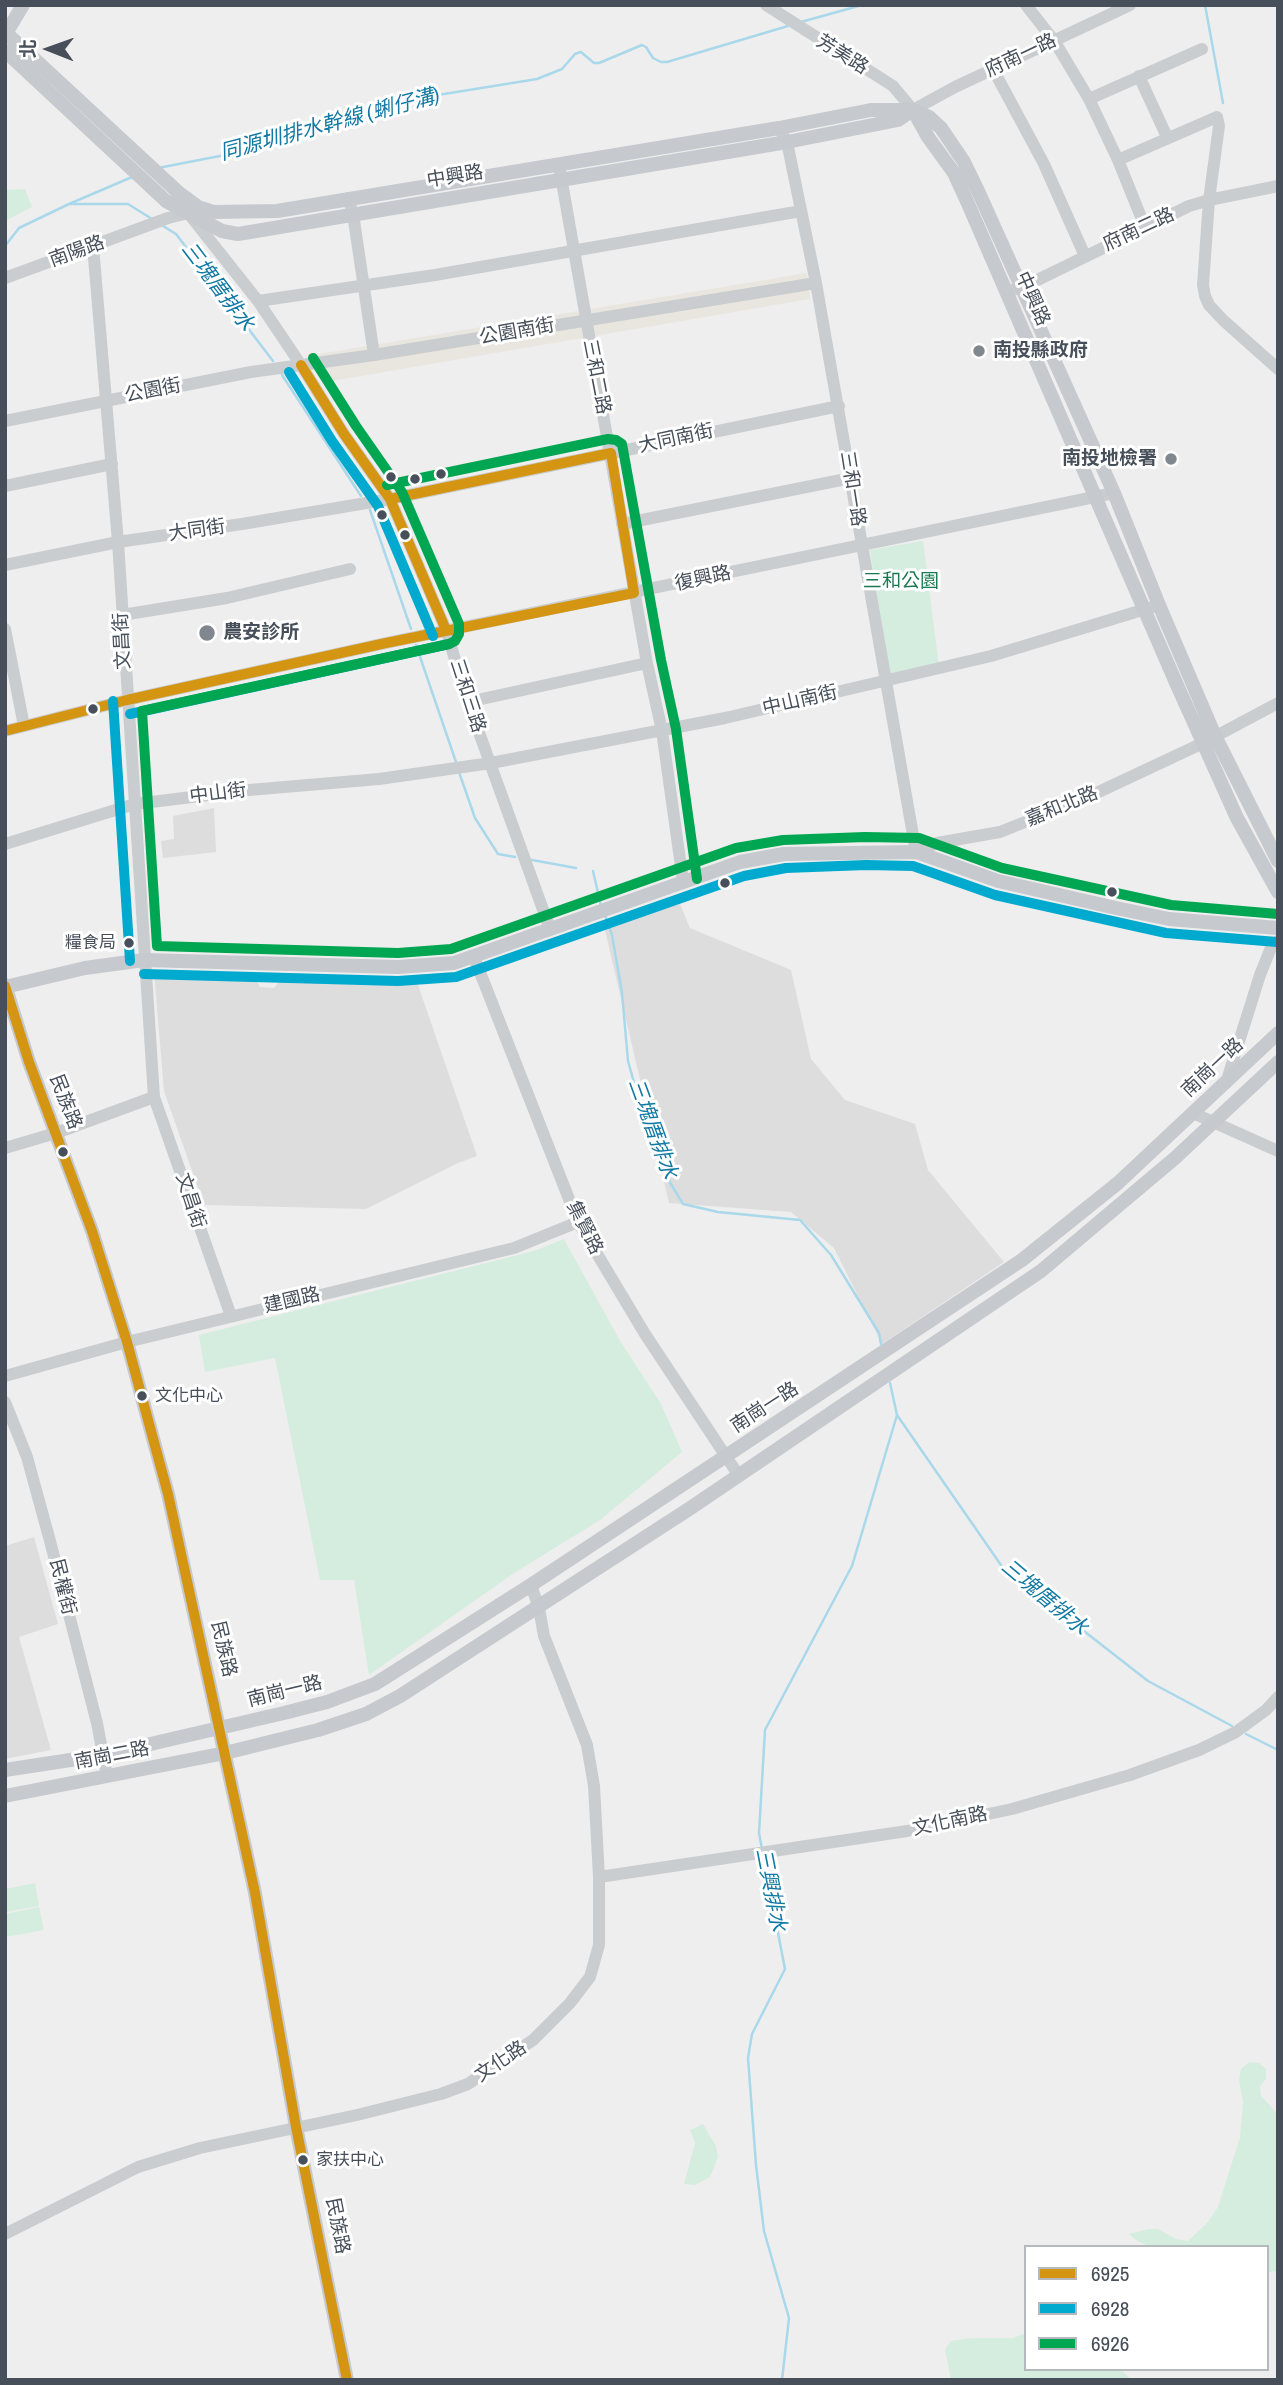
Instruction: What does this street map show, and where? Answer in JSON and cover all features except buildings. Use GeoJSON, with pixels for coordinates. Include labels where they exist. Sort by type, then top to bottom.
{"type":"FeatureCollection","features":[{"type":"Feature","properties":{"kind":"main road"},"geometry":{"type":"LineString","coordinates":[[6,33],[23,5]]}},
{"type":"Feature","properties":{"kind":"main road","name":"中興路"},"geometry":{"type":"LineString","coordinates":[[6,33],[179,194],[213,212],[277,211],[779,128],[871,110],[913,110]]}},
{"type":"Feature","properties":{"kind":"main road","name":"中興路"},"geometry":{"type":"LineString","coordinates":[[5,51],[166,201],[222,232],[238,234],[788,142],[898,120],[913,110]]}},
{"type":"Feature","properties":{"kind":"main road","name":"中興路"},"geometry":{"type":"LineString","coordinates":[[913,110],[928,138],[973,196],[1014,289],[1097,498],[1152,607],[1209,739],[1237,818],[1278,892]]}},
{"type":"Feature","properties":{"kind":"main road"},"geometry":{"type":"LineString","coordinates":[[704,139],[707,155]]}},
{"type":"Feature","properties":{"kind":"main road"},"geometry":{"type":"LineString","coordinates":[[277,211],[280,227]]}},
{"type":"Feature","properties":{"kind":"main road","name":"中興路"},"geometry":{"type":"LineString","coordinates":[[1014,289],[1114,493],[1152,607]]}},
{"type":"Feature","properties":{"kind":"main road","name":"中興路"},"geometry":{"type":"LineString","coordinates":[[1209,739],[1278,861]]}},
{"type":"Feature","properties":{"kind":"main road"},"geometry":{"type":"LineString","coordinates":[[6,986],[85,968],[144,960],[398,967],[454,963],[758,857],[829,852],[916,852],[998,881],[1116,908],[1169,919],[1278,928]]}},
{"type":"Feature","properties":{"kind":"main road","name":"民族路"},"geometry":{"type":"LineString","coordinates":[[6,986],[29,1062],[92,1231],[127,1342],[168,1494],[267,1953],[296,2127],[347,2380]]}},
{"type":"Feature","properties":{"kind":"main road","name":"南崗一路"},"geometry":{"type":"LineString","coordinates":[[220,1728],[327,1702],[375,1684],[726,1456],[1022,1260],[1082,1213],[1194,1113],[1278,1033]]}},
{"type":"Feature","properties":{"kind":"main road","name":"南崗一路"},"geometry":{"type":"LineString","coordinates":[[225,1753],[318,1730],[366,1714],[400,1696],[539,1608],[1041,1271],[1137,1191],[1278,1062]]}},
{"type":"Feature","properties":{"kind":"main road","name":"南崗二路"},"geometry":{"type":"LineString","coordinates":[[5,1770],[103,1755],[220,1728]]}},
{"type":"Feature","properties":{"kind":"main road","name":"南崗二路"},"geometry":{"type":"LineString","coordinates":[[5,1796],[225,1753]]}},
{"type":"Feature","properties":{"kind":"street","name":"芳美路"},"geometry":{"type":"LineString","coordinates":[[766,5],[893,86],[913,110]]}},
{"type":"Feature","properties":{"kind":"street"},"geometry":{"type":"LineString","coordinates":[[1027,5],[1089,99],[1145,226]]}},
{"type":"Feature","properties":{"kind":"street","name":"府南一路"},"geometry":{"type":"LineString","coordinates":[[913,110],[1116,8],[1130,5]]}},
{"type":"Feature","properties":{"kind":"street"},"geometry":{"type":"LineString","coordinates":[[1089,99],[1202,49]]}},
{"type":"Feature","properties":{"kind":"street"},"geometry":{"type":"LineString","coordinates":[[993,69],[1044,164],[1085,256]]}},
{"type":"Feature","properties":{"kind":"street"},"geometry":{"type":"LineString","coordinates":[[1139,76],[1167,137]]}},
{"type":"Feature","properties":{"kind":"street"},"geometry":{"type":"LineString","coordinates":[[1118,160],[1217,117],[1219,126],[1209,200],[1203,285],[1205,296],[1209,305],[1223,320],[1278,369]]}},
{"type":"Feature","properties":{"kind":"street","name":"三和一路"},"geometry":{"type":"LineString","coordinates":[[779,128],[788,142],[816,283],[916,852]]}},
{"type":"Feature","properties":{"kind":"street","name":"三和二路"},"geometry":{"type":"LineString","coordinates":[[559,163],[634,593],[662,731],[683,881]]}},
{"type":"Feature","properties":{"kind":"street","name":"府南二路"},"geometry":{"type":"LineString","coordinates":[[1014,289],[1145,226],[1209,200],[1278,186]]}},
{"type":"Feature","properties":{"kind":"street","name":"三和三路"},"geometry":{"type":"LineString","coordinates":[[179,194],[187,212],[257,302],[390,499],[446,630],[468,702],[550,929]]}},
{"type":"Feature","properties":{"kind":"street"},"geometry":{"type":"LineString","coordinates":[[348,198],[353,214],[374,355]]}},
{"type":"Feature","properties":{"kind":"street"},"geometry":{"type":"LineString","coordinates":[[257,302],[802,211]]}},
{"type":"Feature","properties":{"kind":"street"},"geometry":{"type":"LineString","coordinates":[[187,212],[213,212]]}},
{"type":"Feature","properties":{"kind":"street","name":"南陽路"},"geometry":{"type":"LineString","coordinates":[[5,278],[187,212]]}},
{"type":"Feature","properties":{"kind":"street","name":"文昌街"},"geometry":{"type":"LineString","coordinates":[[93,246],[118,542],[155,1097],[231,1316]]}},
{"type":"Feature","properties":{"kind":"street","name":"公園南街"},"geometry":{"type":"LineString","coordinates":[[301,365],[816,283]]}},
{"type":"Feature","properties":{"kind":"street","name":"公園街"},"geometry":{"type":"LineString","coordinates":[[5,421],[251,372],[301,365]]}},
{"type":"Feature","properties":{"kind":"street","name":"大同南街"},"geometry":{"type":"LineString","coordinates":[[390,499],[839,406]]}},
{"type":"Feature","properties":{"kind":"street"},"geometry":{"type":"LineString","coordinates":[[5,486],[112,464]]}},
{"type":"Feature","properties":{"kind":"street"},"geometry":{"type":"LineString","coordinates":[[622,524],[851,478]]}},
{"type":"Feature","properties":{"kind":"street","name":"復興路"},"geometry":{"type":"LineString","coordinates":[[5,731],[446,630],[1114,493]]}},
{"type":"Feature","properties":{"kind":"street","name":"大同街"},"geometry":{"type":"LineString","coordinates":[[5,565],[118,542],[390,499]]}},
{"type":"Feature","properties":{"kind":"street"},"geometry":{"type":"LineString","coordinates":[[122,615],[227,598],[350,569]]}},
{"type":"Feature","properties":{"kind":"street","name":"中山南街"},"geometry":{"type":"LineString","coordinates":[[441,769],[491,763],[662,731],[885,682],[991,656],[1152,607]]}},
{"type":"Feature","properties":{"kind":"street"},"geometry":{"type":"LineString","coordinates":[[5,629],[24,726]]}},
{"type":"Feature","properties":{"kind":"street"},"geometry":{"type":"LineString","coordinates":[[468,702],[647,663]]}},
{"type":"Feature","properties":{"kind":"street","name":"嘉和北路"},"geometry":{"type":"LineString","coordinates":[[916,852],[937,843],[1000,832],[1090,796],[1278,703]]}},
{"type":"Feature","properties":{"kind":"street","name":"中山街"},"geometry":{"type":"LineString","coordinates":[[5,844],[135,804],[249,790],[379,779],[441,769]]}},
{"type":"Feature","properties":{"kind":"street"},"geometry":{"type":"LineString","coordinates":[[1226,1083],[1260,975],[1272,945],[1278,941]]}},
{"type":"Feature","properties":{"kind":"street","name":"集賢路"},"geometry":{"type":"LineString","coordinates":[[474,957],[578,1222],[645,1334],[739,1476]]}},
{"type":"Feature","properties":{"kind":"street"},"geometry":{"type":"LineString","coordinates":[[5,1148],[56,1133],[155,1097]]}},
{"type":"Feature","properties":{"kind":"street"},"geometry":{"type":"LineString","coordinates":[[1194,1113],[1278,1151]]}},
{"type":"Feature","properties":{"kind":"street","name":"建國路"},"geometry":{"type":"LineString","coordinates":[[5,1376],[127,1342],[514,1248],[578,1222]]}},
{"type":"Feature","properties":{"kind":"street","name":"民權街"},"geometry":{"type":"LineString","coordinates":[[5,1402],[27,1457],[50,1541],[97,1723],[107,1776]]}},
{"type":"Feature","properties":{"kind":"street","name":"文化路"},"geometry":{"type":"LineString","coordinates":[[5,2234],[138,2167],[200,2148],[357,2115],[456,2089],[468,2084],[533,2040],[570,2003],[590,1977],[599,1945],[599,1877],[594,1786],[587,1745],[544,1636],[531,1584]]}},
{"type":"Feature","properties":{"kind":"street","name":"文化南路"},"geometry":{"type":"LineString","coordinates":[[599,1877],[907,1831],[1012,1809],[1130,1775],[1199,1750],[1236,1732],[1266,1710],[1278,1697]]}},
{"type":"Feature","properties":{"kind":"shaded area"},"geometry":{"type":"Polygon","coordinates":[[[807,273],[810,299],[326,382],[307,356],[807,273]]]}},
{"type":"Feature","properties":{"kind":"shaded area"},"geometry":{"type":"Polygon","coordinates":[[[214,808],[216,852],[163,858],[161,841],[174,839],[173,816],[214,808]]]}},
{"type":"Feature","properties":{"kind":"shaded area"},"geometry":{"type":"Polygon","coordinates":[[[680,904],[690,928],[791,970],[811,1059],[845,1100],[915,1124],[928,1170],[1004,1262],[882,1344],[834,1248],[791,1212],[669,1203],[604,926],[680,904]]]}},
{"type":"Feature","properties":{"kind":"shaded area"},"geometry":{"type":"Polygon","coordinates":[[[154,972],[254,977],[260,987],[274,988],[283,977],[417,982],[477,1156],[366,1209],[204,1205],[164,1091],[154,972]]]}},
{"type":"Feature","properties":{"kind":"shaded area"},"geometry":{"type":"Polygon","coordinates":[[[34,1537],[58,1624],[19,1637],[51,1750],[5,1759],[5,1546],[34,1537]]]}},
{"type":"Feature","properties":{"kind":"green space"},"geometry":{"type":"Polygon","coordinates":[[[25,189],[32,207],[5,221],[5,190],[25,189]]]}},
{"type":"Feature","properties":{"kind":"green space","name":"三和公園"},"geometry":{"type":"Polygon","coordinates":[[[923,541],[939,666],[889,678],[870,550],[923,541]]]}},
{"type":"Feature","properties":{"kind":"green space"},"geometry":{"type":"Polygon","coordinates":[[[564,1239],[619,1339],[661,1404],[682,1452],[600,1520],[514,1573],[369,1675],[354,1580],[320,1580],[275,1358],[205,1372],[199,1335],[534,1251],[564,1239]]]}},
{"type":"Feature","properties":{"kind":"green space"},"geometry":{"type":"Polygon","coordinates":[[[35,1883],[39,1906],[5,1912],[5,1889],[35,1883]]]}},
{"type":"Feature","properties":{"kind":"green space"},"geometry":{"type":"Polygon","coordinates":[[[39,1907],[44,1930],[5,1937],[5,1914],[39,1907]]]}},
{"type":"Feature","properties":{"kind":"green space"},"geometry":{"type":"Polygon","coordinates":[[[1249,2062],[1259,2063],[1266,2069],[1266,2079],[1260,2086],[1261,2096],[1278,2114],[1278,2271],[1269,2272],[1269,2245],[1146,2245],[1129,2234],[1158,2229],[1176,2239],[1188,2241],[1207,2223],[1218,2207],[1240,2137],[1243,2102],[1239,2080],[1241,2069],[1249,2062]]]}},
{"type":"Feature","properties":{"kind":"green space"},"geometry":{"type":"Polygon","coordinates":[[[703,2124],[716,2146],[718,2157],[710,2177],[695,2185],[684,2184],[695,2143],[690,2130],[703,2124]]]}},
{"type":"Feature","properties":{"kind":"green space"},"geometry":{"type":"Polygon","coordinates":[[[1024,2334],[1024,2371],[1122,2371],[1132,2380],[951,2380],[945,2349],[951,2341],[1013,2338],[1024,2334]]]}},
{"type":"Feature","properties":{"kind":"waterway","name":"同源圳排水幹線 (蜊仔溝)"},"geometry":{"type":"LineString","coordinates":[[801,22],[862,5]]}},
{"type":"Feature","properties":{"kind":"waterway","name":"同源圳排水幹線 (蜊仔溝)"},"geometry":{"type":"LineString","coordinates":[[1205,5],[1223,103]]}},
{"type":"Feature","properties":{"kind":"waterway","name":"同源圳排水幹線 (蜊仔溝)"},"geometry":{"type":"LineString","coordinates":[[158,168],[261,148],[351,123],[407,100],[537,79],[562,69],[575,54],[581,52],[594,63],[599,63],[642,45],[653,58],[667,62],[788,26]]}},
{"type":"Feature","properties":{"kind":"waterway","name":"同源圳排水幹線 (蜊仔溝)"},"geometry":{"type":"LineString","coordinates":[[69,204],[132,177]]}},
{"type":"Feature","properties":{"kind":"waterway","name":"同源圳排水幹線 (蜊仔溝)"},"geometry":{"type":"LineString","coordinates":[[5,246],[19,228],[69,204],[128,204],[152,219]]}},
{"type":"Feature","properties":{"kind":"waterway","name":"三塊厝排水"},"geometry":{"type":"LineString","coordinates":[[163,226],[176,234],[273,361]]}},
{"type":"Feature","properties":{"kind":"waterway","name":"三塊厝排水"},"geometry":{"type":"LineString","coordinates":[[282,375],[361,496]]}},
{"type":"Feature","properties":{"kind":"waterway","name":"三塊厝排水"},"geometry":{"type":"LineString","coordinates":[[370,510],[411,629]]}},
{"type":"Feature","properties":{"kind":"waterway","name":"三塊厝排水"},"geometry":{"type":"LineString","coordinates":[[416,645],[456,762]]}},
{"type":"Feature","properties":{"kind":"waterway","name":"三塊厝排水"},"geometry":{"type":"LineString","coordinates":[[459,772],[475,818],[498,854],[515,857]]}},
{"type":"Feature","properties":{"kind":"waterway","name":"三塊厝排水"},"geometry":{"type":"LineString","coordinates":[[532,860],[576,868]]}},
{"type":"Feature","properties":{"kind":"waterway","name":"三塊厝排水"},"geometry":{"type":"LineString","coordinates":[[593,871],[601,906]]}},
{"type":"Feature","properties":{"kind":"waterway","name":"三塊厝排水"},"geometry":{"type":"LineString","coordinates":[[605,915],[612,935],[622,993],[628,1061],[663,1171],[683,1204],[718,1212],[800,1220],[831,1255],[879,1333],[881,1344]]}},
{"type":"Feature","properties":{"kind":"waterway","name":"三塊厝排水"},"geometry":{"type":"LineString","coordinates":[[890,1383],[897,1415],[1003,1568],[1148,1681],[1232,1726]]}},
{"type":"Feature","properties":{"kind":"waterway","name":"三興排水"},"geometry":{"type":"LineString","coordinates":[[762,1849],[759,1833],[765,1730],[852,1566],[897,1415]]}},
{"type":"Feature","properties":{"kind":"waterway","name":"三塊厝排水"},"geometry":{"type":"LineString","coordinates":[[1246,1734],[1278,1750]]}},
{"type":"Feature","properties":{"kind":"waterway","name":"三興排水"},"geometry":{"type":"LineString","coordinates":[[763,1856],[785,1969],[752,2034],[748,2058],[764,2231],[789,2318],[782,2380]]}},
{"type":"Feature","properties":{"kind":"transit line","name":"6926"},"geometry":{"type":"LineString","coordinates":[[313,358],[402,492],[459,624],[459,634],[455,641],[449,644],[142,711],[157,946],[398,953],[451,949],[736,848],[783,840],[865,837],[919,838],[1002,868],[1171,905],[1278,914]]}},
{"type":"Feature","properties":{"kind":"transit line","name":"6925"},"geometry":{"type":"LineString","coordinates":[[301,365],[344,434],[390,499],[446,630]]}},
{"type":"Feature","properties":{"kind":"transit line","name":"6928"},"geometry":{"type":"LineString","coordinates":[[289,372],[332,441],[378,506],[433,636]]}},
{"type":"Feature","properties":{"kind":"transit line","name":"6926"},"geometry":{"type":"LineString","coordinates":[[387,485],[608,439],[622,444],[676,729],[697,879]]}},
{"type":"Feature","properties":{"kind":"transit line","name":"6925"},"geometry":{"type":"LineString","coordinates":[[5,731],[127,700],[386,643],[634,593],[611,453],[390,499]]}},
{"type":"Feature","properties":{"kind":"transit line","name":"6928"},"geometry":{"type":"LineString","coordinates":[[130,714],[449,644]]}},
{"type":"Feature","properties":{"kind":"transit line","name":"6928"},"geometry":{"type":"LineString","coordinates":[[113,701],[130,961]]}},
{"type":"Feature","properties":{"kind":"transit line","name":"6928"},"geometry":{"type":"LineString","coordinates":[[144,974],[398,981],[456,977],[744,876],[786,868],[866,865],[913,866],[995,895],[1166,933],[1277,942]]}},
{"type":"Feature","properties":{"kind":"transit line","name":"6925"},"geometry":{"type":"LineString","coordinates":[[5,986],[29,1062],[92,1231],[127,1342],[168,1494],[255,1893],[296,2127],[347,2380]]}},
{"type":"Feature","properties":{"kind":"place","name":"南投縣政府"},"geometry":{"type":"Point","coordinates":[979,351]}},
{"type":"Feature","properties":{"kind":"place","name":"南投地檢署"},"geometry":{"type":"Point","coordinates":[1171,459]}},
{"type":"Feature","properties":{"kind":"place","name":"農安診所"},"geometry":{"type":"Point","coordinates":[207,633]}},
{"type":"Feature","properties":{"kind":"place","name":"糧食局"},"geometry":{"type":"Point","coordinates":[129,943]}},
{"type":"Feature","properties":{"kind":"place","name":"文化中心"},"geometry":{"type":"Point","coordinates":[142,1396]}},
{"type":"Feature","properties":{"kind":"place","name":"家扶中心"},"geometry":{"type":"Point","coordinates":[303,2160]}}]}
